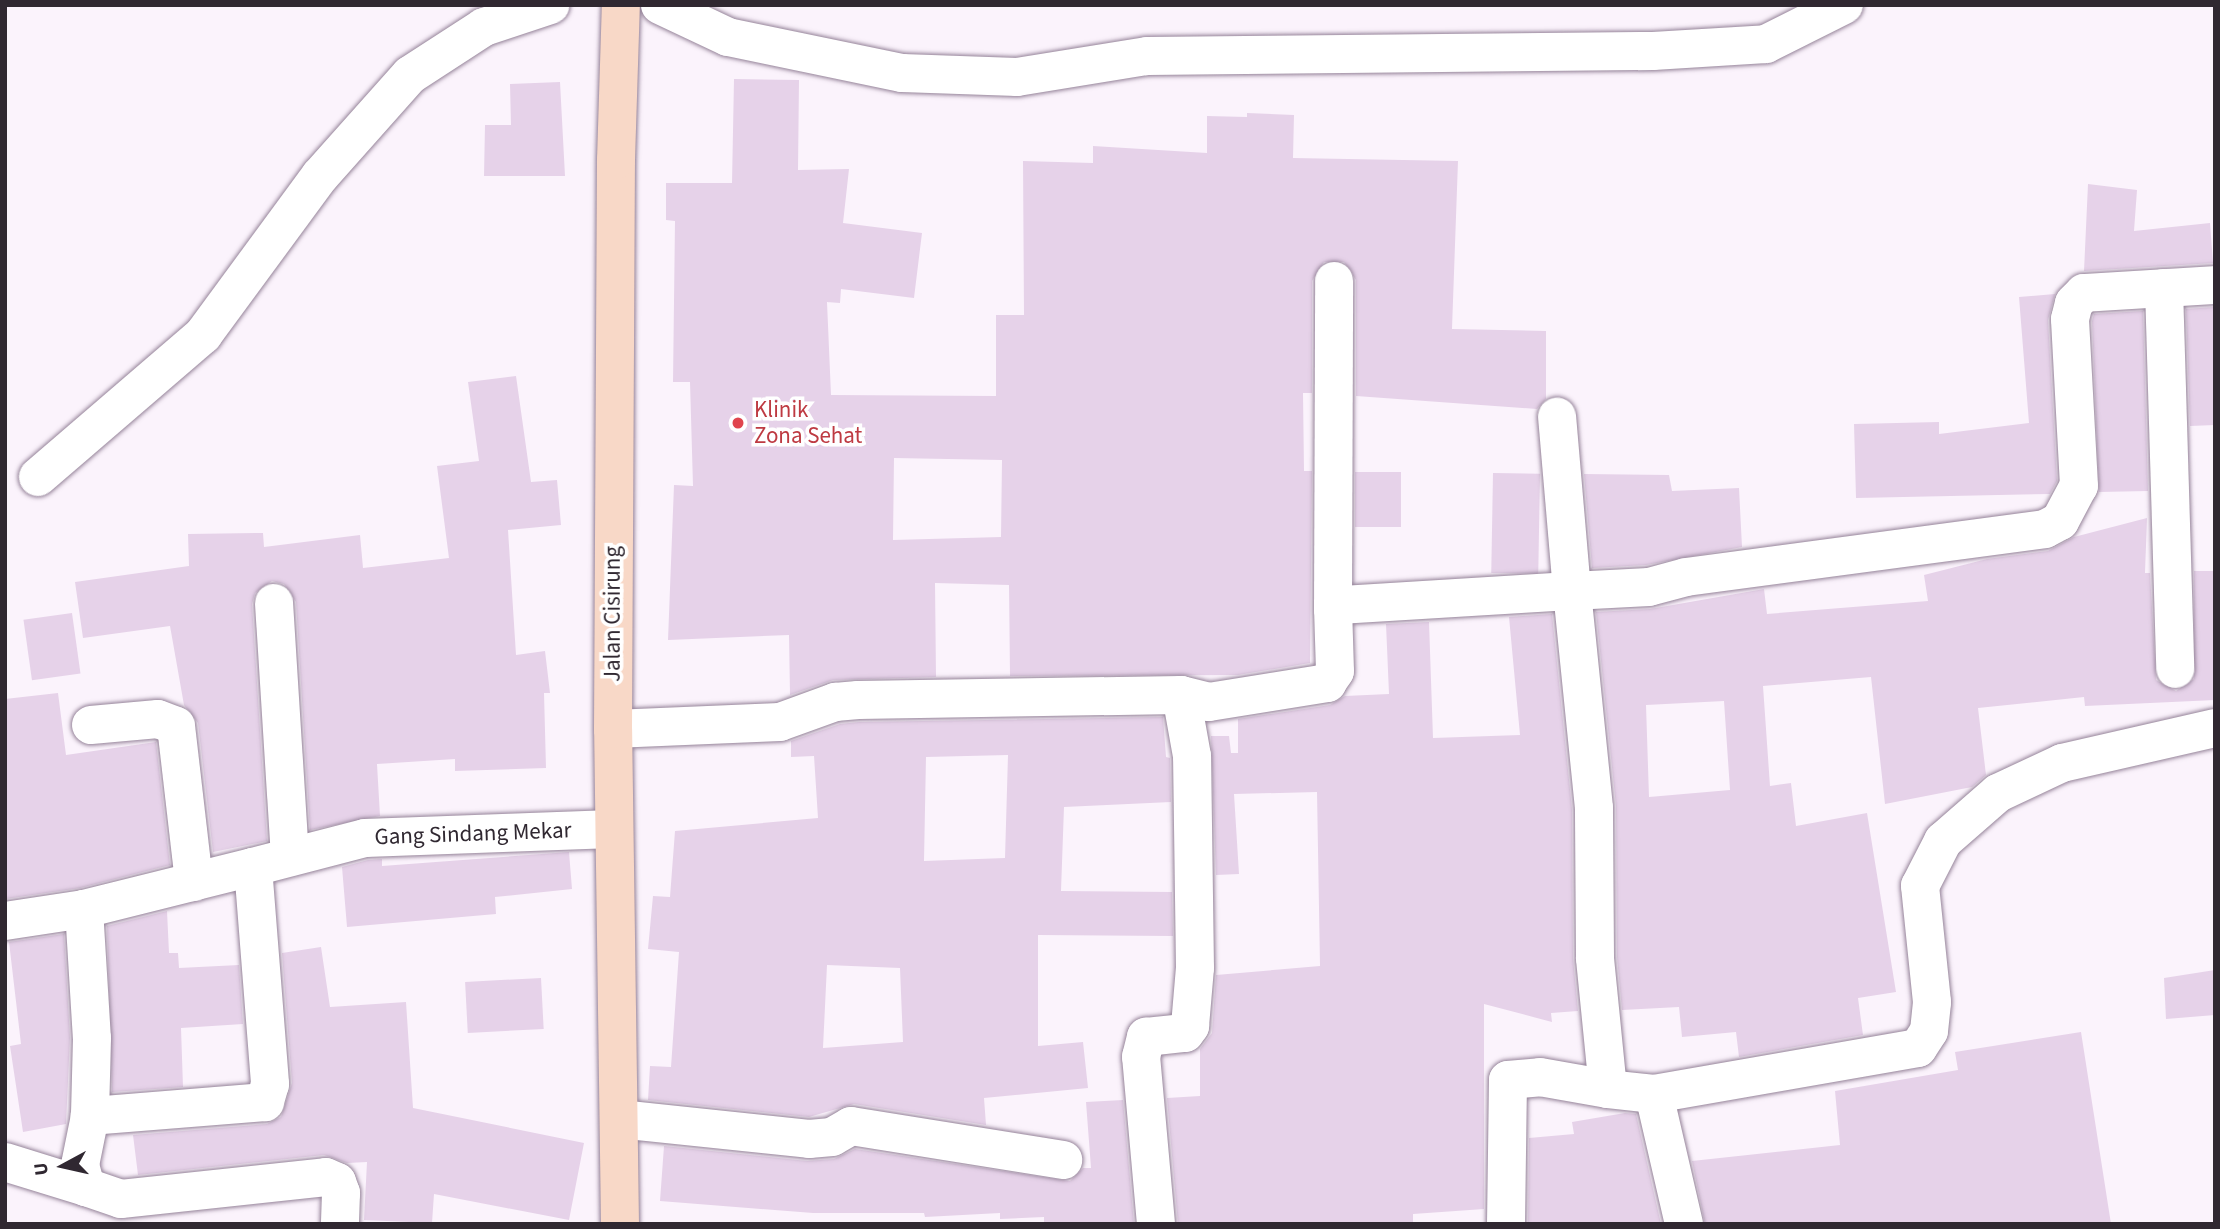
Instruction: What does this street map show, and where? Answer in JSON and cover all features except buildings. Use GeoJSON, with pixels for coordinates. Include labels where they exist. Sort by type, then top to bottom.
{"type":"FeatureCollection","features":[{"type":"Feature","properties":{"kind":"main road","name":"Jalan Cisirung"},"geometry":{"type":"LineString","coordinates":[[620,1224],[613,729],[615,160],[621,5]]}},
{"type":"Feature","properties":{"kind":"street"},"geometry":{"type":"LineString","coordinates":[[38,477],[203,335],[320,176],[410,75],[484,27],[550,5]]}},
{"type":"Feature","properties":{"kind":"street"},"geometry":{"type":"LineString","coordinates":[[660,5],[728,37],[902,73],[1017,77],[1146,56],[1653,51],[1766,44],[1844,5]]}},
{"type":"Feature","properties":{"kind":"street"},"geometry":{"type":"LineString","coordinates":[[613,729],[780,722],[835,702],[858,700],[1181,695],[1209,702],[1327,683],[1335,671],[1334,281]]}},
{"type":"Feature","properties":{"kind":"street"},"geometry":{"type":"LineString","coordinates":[[1333,609],[1349,603],[1649,587],[1686,577],[2045,529],[2060,521],[2079,486],[2070,318],[2074,303],[2084,293],[2215,285]]}},
{"type":"Feature","properties":{"kind":"street"},"geometry":{"type":"LineString","coordinates":[[2164,288],[2175,670]]}},
{"type":"Feature","properties":{"kind":"street"},"geometry":{"type":"LineString","coordinates":[[1557,417],[1594,808],[1595,958],[1608,1089]]}},
{"type":"Feature","properties":{"kind":"street"},"geometry":{"type":"LineString","coordinates":[[274,603],[290,856]]}},
{"type":"Feature","properties":{"kind":"street"},"geometry":{"type":"LineString","coordinates":[[1156,1224],[1141,1057],[1146,1037],[1185,1033],[1190,1026],[1195,968],[1192,756],[1181,695]]}},
{"type":"Feature","properties":{"kind":"street"},"geometry":{"type":"LineString","coordinates":[[91,725],[159,719],[176,726],[194,882]]}},
{"type":"Feature","properties":{"kind":"street"},"geometry":{"type":"LineString","coordinates":[[1506,1224],[1505,1090],[1508,1080],[1540,1077],[1654,1094],[1918,1048],[1929,1031],[1932,1002],[1920,886],[1943,841],[1998,793],[2062,763],[2215,728]]}},
{"type":"Feature","properties":{"kind":"street","name":"Gang Sindang Mekar"},"geometry":{"type":"LineString","coordinates":[[5,921],[84,909],[365,838],[613,829]]}},
{"type":"Feature","properties":{"kind":"street"},"geometry":{"type":"LineString","coordinates":[[90,1116],[265,1102],[270,1084],[253,867]]}},
{"type":"Feature","properties":{"kind":"street"},"geometry":{"type":"LineString","coordinates":[[84,909],[92,1038],[90,1116],[80,1165],[92,1202]]}},
{"type":"Feature","properties":{"kind":"street"},"geometry":{"type":"LineString","coordinates":[[1654,1094],[1684,1224]]}},
{"type":"Feature","properties":{"kind":"street"},"geometry":{"type":"LineString","coordinates":[[618,1119],[809,1139],[832,1136],[851,1126],[1063,1160]]}},
{"type":"Feature","properties":{"kind":"street"},"geometry":{"type":"LineString","coordinates":[[5,1162],[92,1202],[326,1177],[337,1182],[341,1193],[340,1224]]}},
{"type":"Feature","properties":{"kind":"place","name":"Klinik Zona Sehat"},"geometry":{"type":"Point","coordinates":[738,423]}}]}
